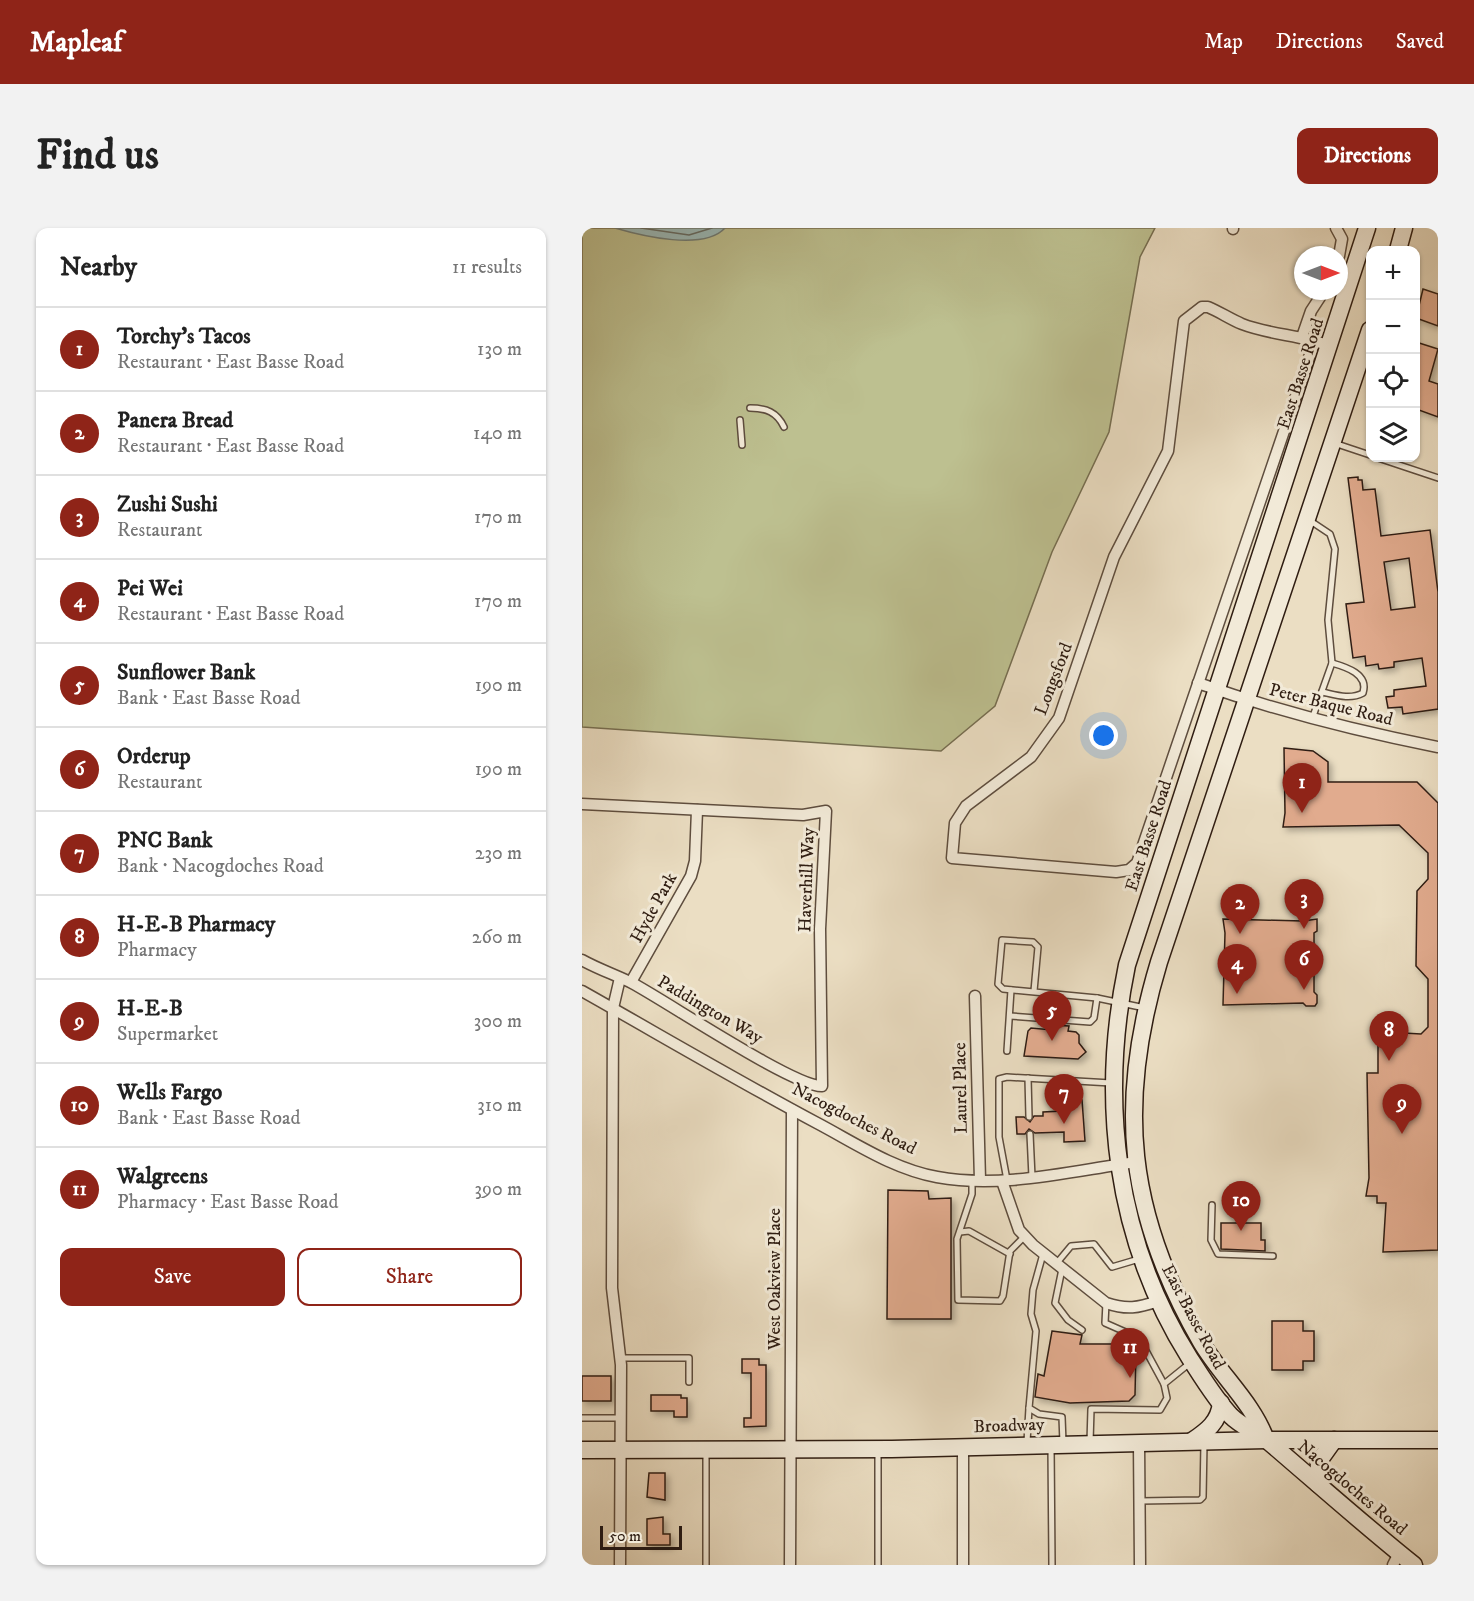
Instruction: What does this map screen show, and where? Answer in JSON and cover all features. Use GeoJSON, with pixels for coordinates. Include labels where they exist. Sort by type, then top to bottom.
{"type":"FeatureCollection","features":[{"type":"Feature","properties":{"kind":"main road","name":"East Basse Road"},"geometry":{"type":"LineString","coordinates":[[1266,1440],[1233,1418],[1192,1362],[1158,1301],[1141,1258],[1118,1164],[1113,1083],[1119,1002],[1134,944],[1218,690],[1322,343],[1367,228]]}},
{"type":"Feature","properties":{"kind":"main road"},"geometry":{"type":"LineString","coordinates":[[1399,246],[1404,228]]}},
{"type":"Feature","properties":{"kind":"main road","name":"East Basse Road"},"geometry":{"type":"LineString","coordinates":[[1266,1440],[1258,1418],[1206,1351],[1171,1285],[1155,1246],[1136,1162],[1132,1095],[1145,1008],[1366,345]]}},
{"type":"Feature","properties":{"kind":"main road"},"geometry":{"type":"LineString","coordinates":[[1198,1441],[1217,1419],[1221,1403]]}},
{"type":"Feature","properties":{"kind":"main road","name":"Nacogdoches Road"},"geometry":{"type":"LineString","coordinates":[[1266,1440],[1318,1484],[1396,1559],[1414,1565]]}},
{"type":"Feature","properties":{"kind":"main road"},"geometry":{"type":"LineString","coordinates":[[1318,1484],[1319,1461],[1334,1440]]}},
{"type":"Feature","properties":{"kind":"main road","name":"Broadway"},"geometry":{"type":"LineString","coordinates":[[582,1450],[878,1449],[1198,1441],[1438,1440]]}},
{"type":"Feature","properties":{"kind":"street"},"geometry":{"type":"LineString","coordinates":[[1336,228],[1342,239],[1341,246]]}},
{"type":"Feature","properties":{"kind":"street"},"geometry":{"type":"LineString","coordinates":[[1302,337],[1311,311],[1318,300]]}},
{"type":"Feature","properties":{"kind":"street","name":"Longsford"},"geometry":{"type":"LineString","coordinates":[[1202,307],[1208,307],[1241,324],[1322,343],[1198,683],[1141,855],[1134,867],[1116,872],[952,858],[955,823],[966,806],[1031,757],[1059,718],[1114,557],[1168,451],[1184,321],[1202,307]]}},
{"type":"Feature","properties":{"kind":"street"},"geometry":{"type":"LineString","coordinates":[[1198,683],[1218,690]]}},
{"type":"Feature","properties":{"kind":"street","name":"Peter Baque Road"},"geometry":{"type":"LineString","coordinates":[[1218,690],[1358,732],[1438,747]]}},
{"type":"Feature","properties":{"kind":"street","name":"Haverhill Way"},"geometry":{"type":"LineString","coordinates":[[582,804],[803,815],[826,811],[820,929],[822,1086]]}},
{"type":"Feature","properties":{"kind":"street","name":"Hyde Park"},"geometry":{"type":"LineString","coordinates":[[620,1565],[621,1358],[612,1288],[613,1008],[626,980],[691,876],[695,861],[698,810]]}},
{"type":"Feature","properties":{"kind":"street","name":"Paddington Way"},"geometry":{"type":"LineString","coordinates":[[582,960],[626,980],[782,1070],[811,1085],[822,1086]]}},
{"type":"Feature","properties":{"kind":"street","name":"Nacogdoches Road"},"geometry":{"type":"LineString","coordinates":[[582,991],[792,1110],[899,1166],[937,1177],[1004,1181],[1136,1162]]}},
{"type":"Feature","properties":{"kind":"street","name":"Laurel Place"},"geometry":{"type":"LineString","coordinates":[[975,996],[976,1180]]}},
{"type":"Feature","properties":{"kind":"street","name":"West Oakview Place"},"geometry":{"type":"LineString","coordinates":[[790,1565],[792,1110]]}},
{"type":"Feature","properties":{"kind":"street"},"geometry":{"type":"LineString","coordinates":[[1004,1181],[1012,1212],[1025,1236],[1043,1254],[1106,1303],[1121,1308],[1137,1308],[1158,1301]]}},
{"type":"Feature","properties":{"kind":"street"},"geometry":{"type":"LineString","coordinates":[[1139,1443],[1140,1565]]}},
{"type":"Feature","properties":{"kind":"street"},"geometry":{"type":"LineString","coordinates":[[963,1447],[963,1565]]}},
{"type":"Feature","properties":{"kind":"lane"},"geometry":{"type":"LineString","coordinates":[[750,408],[764,408],[774,412],[784,427]]}},
{"type":"Feature","properties":{"kind":"lane"},"geometry":{"type":"LineString","coordinates":[[740,420],[742,446]]}},
{"type":"Feature","properties":{"kind":"lane"},"geometry":{"type":"LineString","coordinates":[[1333,442],[1366,453]]}},
{"type":"Feature","properties":{"kind":"lane"},"geometry":{"type":"LineString","coordinates":[[1390,462],[1438,478]]}},
{"type":"Feature","properties":{"kind":"lane"},"geometry":{"type":"LineString","coordinates":[[1307,519],[1330,534],[1335,549],[1328,620],[1332,663],[1312,719]]}},
{"type":"Feature","properties":{"kind":"lane"},"geometry":{"type":"LineString","coordinates":[[1322,692],[1344,697],[1357,697],[1364,693],[1363,679],[1354,671],[1332,663]]}},
{"type":"Feature","properties":{"kind":"lane"},"geometry":{"type":"LineString","coordinates":[[1034,991],[1038,947],[1033,942],[1002,940],[998,984],[1003,989],[1097,998],[1145,1008]]}},
{"type":"Feature","properties":{"kind":"lane"},"geometry":{"type":"LineString","coordinates":[[1007,1051],[1011,990]]}},
{"type":"Feature","properties":{"kind":"lane"},"geometry":{"type":"LineString","coordinates":[[1010,1016],[1090,1022],[1094,1018],[1097,998]]}},
{"type":"Feature","properties":{"kind":"lane"},"geometry":{"type":"LineString","coordinates":[[1004,1181],[999,1137],[997,1084],[1001,1077],[1113,1083]]}},
{"type":"Feature","properties":{"kind":"lane"},"geometry":{"type":"LineString","coordinates":[[1028,1078],[1029,1117]]}},
{"type":"Feature","properties":{"kind":"lane"},"geometry":{"type":"LineString","coordinates":[[1030,1134],[1032,1176]]}},
{"type":"Feature","properties":{"kind":"lane"},"geometry":{"type":"LineString","coordinates":[[976,1180],[957,1239],[958,1300],[1000,1301],[1003,1296],[1010,1254],[1025,1236]]}},
{"type":"Feature","properties":{"kind":"lane"},"geometry":{"type":"LineString","coordinates":[[1212,1205],[1211,1240],[1218,1254],[1274,1256]]}},
{"type":"Feature","properties":{"kind":"lane"},"geometry":{"type":"LineString","coordinates":[[960,1232],[969,1231],[1010,1254]]}},
{"type":"Feature","properties":{"kind":"lane"},"geometry":{"type":"LineString","coordinates":[[1082,1330],[1068,1320],[1055,1303],[1059,1266],[1071,1246],[1094,1244],[1112,1267],[1141,1258]]}},
{"type":"Feature","properties":{"kind":"lane"},"geometry":{"type":"LineString","coordinates":[[1027,1445],[1036,1331],[1032,1314],[1033,1290],[1043,1254]]}},
{"type":"Feature","properties":{"kind":"lane"},"geometry":{"type":"LineString","coordinates":[[1090,1444],[1091,1410],[1160,1410],[1167,1398],[1164,1383],[1138,1338],[1105,1323],[1106,1303]]}},
{"type":"Feature","properties":{"kind":"lane"},"geometry":{"type":"LineString","coordinates":[[621,1358],[689,1358],[689,1382]]}},
{"type":"Feature","properties":{"kind":"lane"},"geometry":{"type":"LineString","coordinates":[[1164,1383],[1192,1362]]}},
{"type":"Feature","properties":{"kind":"lane"},"geometry":{"type":"LineString","coordinates":[[1029,1408],[1039,1414],[1062,1417],[1058,1444],[1052,1565]]}},
{"type":"Feature","properties":{"kind":"lane"},"geometry":{"type":"LineString","coordinates":[[582,1418],[620,1418]]}},
{"type":"Feature","properties":{"kind":"lane"},"geometry":{"type":"LineString","coordinates":[[1140,1501],[1200,1500],[1203,1497],[1198,1441]]}},
{"type":"Feature","properties":{"kind":"lane"},"geometry":{"type":"LineString","coordinates":[[878,1449],[878,1565]]}},
{"type":"Feature","properties":{"kind":"lane"},"geometry":{"type":"LineString","coordinates":[[706,1450],[706,1565]]}},
{"type":"Feature","properties":{"kind":"green space"},"geometry":{"type":"Polygon","coordinates":[[[582,228],[1155,228],[1140,257],[1109,432],[1052,552],[995,706],[941,751],[582,727],[582,228]]]}},
{"type":"Feature","properties":{"kind":"water"},"geometry":{"type":"Polygon","coordinates":[[[615,228],[725,228],[703,239],[672,240],[615,228]]]}},
{"type":"Feature","properties":{"kind":"building"},"geometry":{"type":"Polygon","coordinates":[[[1423,289],[1438,294],[1438,326],[1420,319],[1423,289]]]}},
{"type":"Feature","properties":{"kind":"building"},"geometry":{"type":"Polygon","coordinates":[[[1420,343],[1438,349],[1429,381],[1438,384],[1438,417],[1420,410],[1420,343]]]}},
{"type":"Feature","properties":{"kind":"building"},"geometry":{"type":"Polygon","coordinates":[[[1358,477],[1358,480],[1362,480],[1363,490],[1375,489],[1381,536],[1430,530],[1438,592],[1438,709],[1403,714],[1402,707],[1388,708],[1386,697],[1394,696],[1394,690],[1426,686],[1422,658],[1394,662],[1394,667],[1379,669],[1378,664],[1366,666],[1365,656],[1353,658],[1346,604],[1364,602],[1348,478],[1358,477]],[[1409,558],[1384,562],[1391,610],[1415,607],[1409,558]]]}},
{"type":"Feature","properties":{"kind":"building"},"geometry":{"type":"Polygon","coordinates":[[[1284,748],[1313,751],[1328,762],[1328,782],[1417,782],[1438,803],[1438,1250],[1383,1252],[1386,1203],[1377,1203],[1377,1196],[1366,1196],[1369,1178],[1367,1073],[1378,1073],[1378,1045],[1386,1045],[1386,1032],[1421,1034],[1428,1027],[1428,979],[1416,966],[1417,891],[1428,879],[1428,853],[1399,825],[1283,827],[1285,813],[1284,748]]]}},
{"type":"Feature","properties":{"kind":"building"},"geometry":{"type":"Polygon","coordinates":[[[1223,919],[1303,921],[1317,919],[1317,931],[1314,933],[1314,992],[1317,995],[1315,1006],[1306,1006],[1303,1003],[1223,1005],[1225,933],[1223,919]]]}},
{"type":"Feature","properties":{"kind":"building"},"geometry":{"type":"Polygon","coordinates":[[[1052,1025],[1069,1026],[1068,1031],[1079,1035],[1079,1043],[1086,1052],[1078,1059],[1024,1056],[1028,1031],[1031,1028],[1052,1030],[1052,1025]]]}},
{"type":"Feature","properties":{"kind":"building"},"geometry":{"type":"Polygon","coordinates":[[[1062,1100],[1082,1100],[1085,1141],[1064,1142],[1064,1132],[1035,1133],[1029,1129],[1025,1134],[1017,1134],[1016,1117],[1024,1117],[1030,1122],[1034,1116],[1043,1116],[1043,1112],[1062,1111],[1062,1100]]]}},
{"type":"Feature","properties":{"kind":"building"},"geometry":{"type":"Polygon","coordinates":[[[888,1190],[928,1191],[929,1199],[951,1198],[951,1319],[887,1319],[888,1190]]]}},
{"type":"Feature","properties":{"kind":"building"},"geometry":{"type":"Polygon","coordinates":[[[1221,1223],[1261,1223],[1261,1240],[1265,1240],[1265,1251],[1221,1249],[1221,1223]]]}},
{"type":"Feature","properties":{"kind":"building"},"geometry":{"type":"Polygon","coordinates":[[[1272,1321],[1303,1321],[1303,1331],[1314,1331],[1314,1361],[1303,1361],[1303,1370],[1272,1370],[1272,1321]]]}},
{"type":"Feature","properties":{"kind":"building"},"geometry":{"type":"Polygon","coordinates":[[[1052,1331],[1082,1335],[1080,1344],[1130,1344],[1136,1349],[1135,1395],[1129,1401],[1070,1403],[1035,1397],[1038,1374],[1044,1376],[1052,1331]]]}},
{"type":"Feature","properties":{"kind":"building"},"geometry":{"type":"Polygon","coordinates":[[[742,1359],[759,1359],[759,1365],[766,1365],[766,1426],[744,1427],[744,1418],[751,1418],[751,1373],[742,1373],[742,1359]]]}},
{"type":"Feature","properties":{"kind":"building"},"geometry":{"type":"Polygon","coordinates":[[[582,1376],[611,1376],[611,1401],[582,1401],[582,1376]]]}},
{"type":"Feature","properties":{"kind":"building"},"geometry":{"type":"Polygon","coordinates":[[[651,1395],[681,1395],[681,1398],[687,1398],[687,1417],[674,1417],[674,1411],[651,1411],[651,1395]]]}},
{"type":"Feature","properties":{"kind":"building"},"geometry":{"type":"Polygon","coordinates":[[[649,1473],[665,1473],[665,1500],[647,1497],[649,1473]]]}},
{"type":"Feature","properties":{"kind":"building"},"geometry":{"type":"Polygon","coordinates":[[[663,1517],[663,1534],[670,1534],[670,1545],[647,1545],[647,1519],[663,1517]]]}},
{"type":"Feature","properties":{"kind":"place","name":"Torchy's Tacos"},"geometry":{"type":"Point","coordinates":[1302,813]}},
{"type":"Feature","properties":{"kind":"place","name":"Zushi Sushi"},"geometry":{"type":"Point","coordinates":[1304,929]}},
{"type":"Feature","properties":{"kind":"place","name":"Panera Bread"},"geometry":{"type":"Point","coordinates":[1240,934]}},
{"type":"Feature","properties":{"kind":"place","name":"Orderup"},"geometry":{"type":"Point","coordinates":[1304,990]}},
{"type":"Feature","properties":{"kind":"place","name":"Pei Wei"},"geometry":{"type":"Point","coordinates":[1237,994]}},
{"type":"Feature","properties":{"kind":"place","name":"Sunflower Bank"},"geometry":{"type":"Point","coordinates":[1052,1041]}},
{"type":"Feature","properties":{"kind":"place","name":"H-E-B Pharmacy"},"geometry":{"type":"Point","coordinates":[1389,1061]}},
{"type":"Feature","properties":{"kind":"place","name":"PNC Bank"},"geometry":{"type":"Point","coordinates":[1064,1124]}},
{"type":"Feature","properties":{"kind":"place","name":"H-E-B"},"geometry":{"type":"Point","coordinates":[1402,1134]}},
{"type":"Feature","properties":{"kind":"place","name":"Wells Fargo"},"geometry":{"type":"Point","coordinates":[1241,1231]}},
{"type":"Feature","properties":{"kind":"place","name":"Walgreens"},"geometry":{"type":"Point","coordinates":[1130,1378]}}]}
